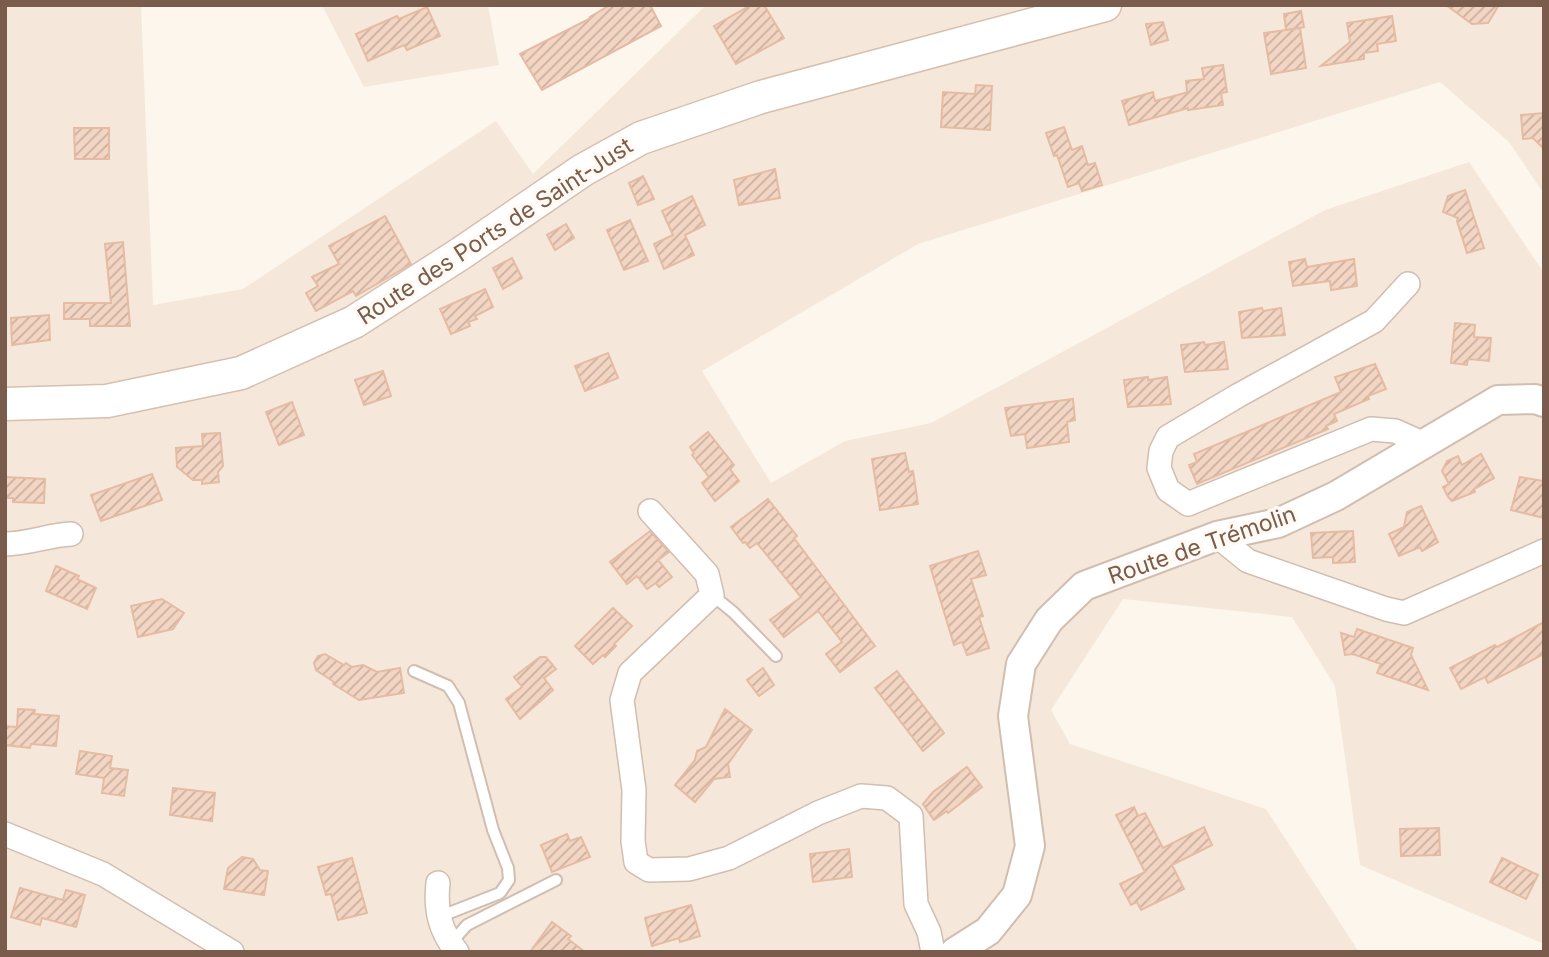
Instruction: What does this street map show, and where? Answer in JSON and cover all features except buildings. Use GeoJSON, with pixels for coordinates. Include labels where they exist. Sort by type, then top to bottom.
{"type":"FeatureCollection","features":[{"type":"Feature","properties":{"kind":"main road","name":"Route des Ports de Saint-Just"},"geometry":{"type":"LineString","coordinates":[[5,404],[107,401],[241,373],[354,322],[583,170],[641,138],[761,97],[1105,5]]}},
{"type":"Feature","properties":{"kind":"street"},"geometry":{"type":"LineString","coordinates":[[1408,284],[1374,321],[1239,394],[1168,437],[1161,451],[1159,468],[1168,490],[1188,504],[1371,429],[1395,432],[1422,443]]}},
{"type":"Feature","properties":{"kind":"street","name":"Route de Trémolin"},"geometry":{"type":"LineString","coordinates":[[954,952],[988,931],[1017,895],[1030,846],[1013,716],[1021,664],[1049,620],[1084,586],[1217,536],[1278,523],[1336,496],[1498,400],[1535,399],[1544,402]]}},
{"type":"Feature","properties":{"kind":"street"},"geometry":{"type":"LineString","coordinates":[[650,510],[707,573],[712,595],[630,673],[622,700],[634,790],[633,841],[636,862],[649,870],[689,869],[729,858],[818,813],[861,796],[887,798],[911,816],[916,904],[929,932],[933,952]]}},
{"type":"Feature","properties":{"kind":"street"},"geometry":{"type":"LineString","coordinates":[[5,544],[21,544],[57,534],[71,534]]}},
{"type":"Feature","properties":{"kind":"street"},"geometry":{"type":"LineString","coordinates":[[1217,536],[1248,561],[1404,613],[1544,551]]}},
{"type":"Feature","properties":{"kind":"street"},"geometry":{"type":"LineString","coordinates":[[5,834],[103,874],[232,952]]}},
{"type":"Feature","properties":{"kind":"street"},"geometry":{"type":"LineString","coordinates":[[438,883],[436,905],[445,938],[453,948]]}},
{"type":"Feature","properties":{"kind":"lane"},"geometry":{"type":"LineString","coordinates":[[712,595],[733,612],[776,656]]}},
{"type":"Feature","properties":{"kind":"lane"},"geometry":{"type":"LineString","coordinates":[[414,671],[447,687],[459,704],[493,830],[508,868],[509,880],[500,893],[439,917]]}},
{"type":"Feature","properties":{"kind":"lane"},"geometry":{"type":"LineString","coordinates":[[453,948],[467,925],[556,880]]}},
{"type":"Feature","properties":{"kind":"shaded area"},"geometry":{"type":"Polygon","coordinates":[[[5,5],[141,5],[153,305],[243,289],[496,121],[533,174],[706,5],[1544,5],[1544,194],[1509,142],[1440,82],[918,244],[702,371],[771,483],[845,441],[931,423],[1325,210],[1469,162],[1544,273],[1544,944],[1360,865],[1335,686],[1292,617],[1123,599],[1051,710],[1070,744],[1266,809],[1359,952],[5,952],[5,5]]]}},
{"type":"Feature","properties":{"kind":"shaded area"},"geometry":{"type":"Polygon","coordinates":[[[322,5],[488,5],[499,65],[364,87],[322,5]]]}}]}
